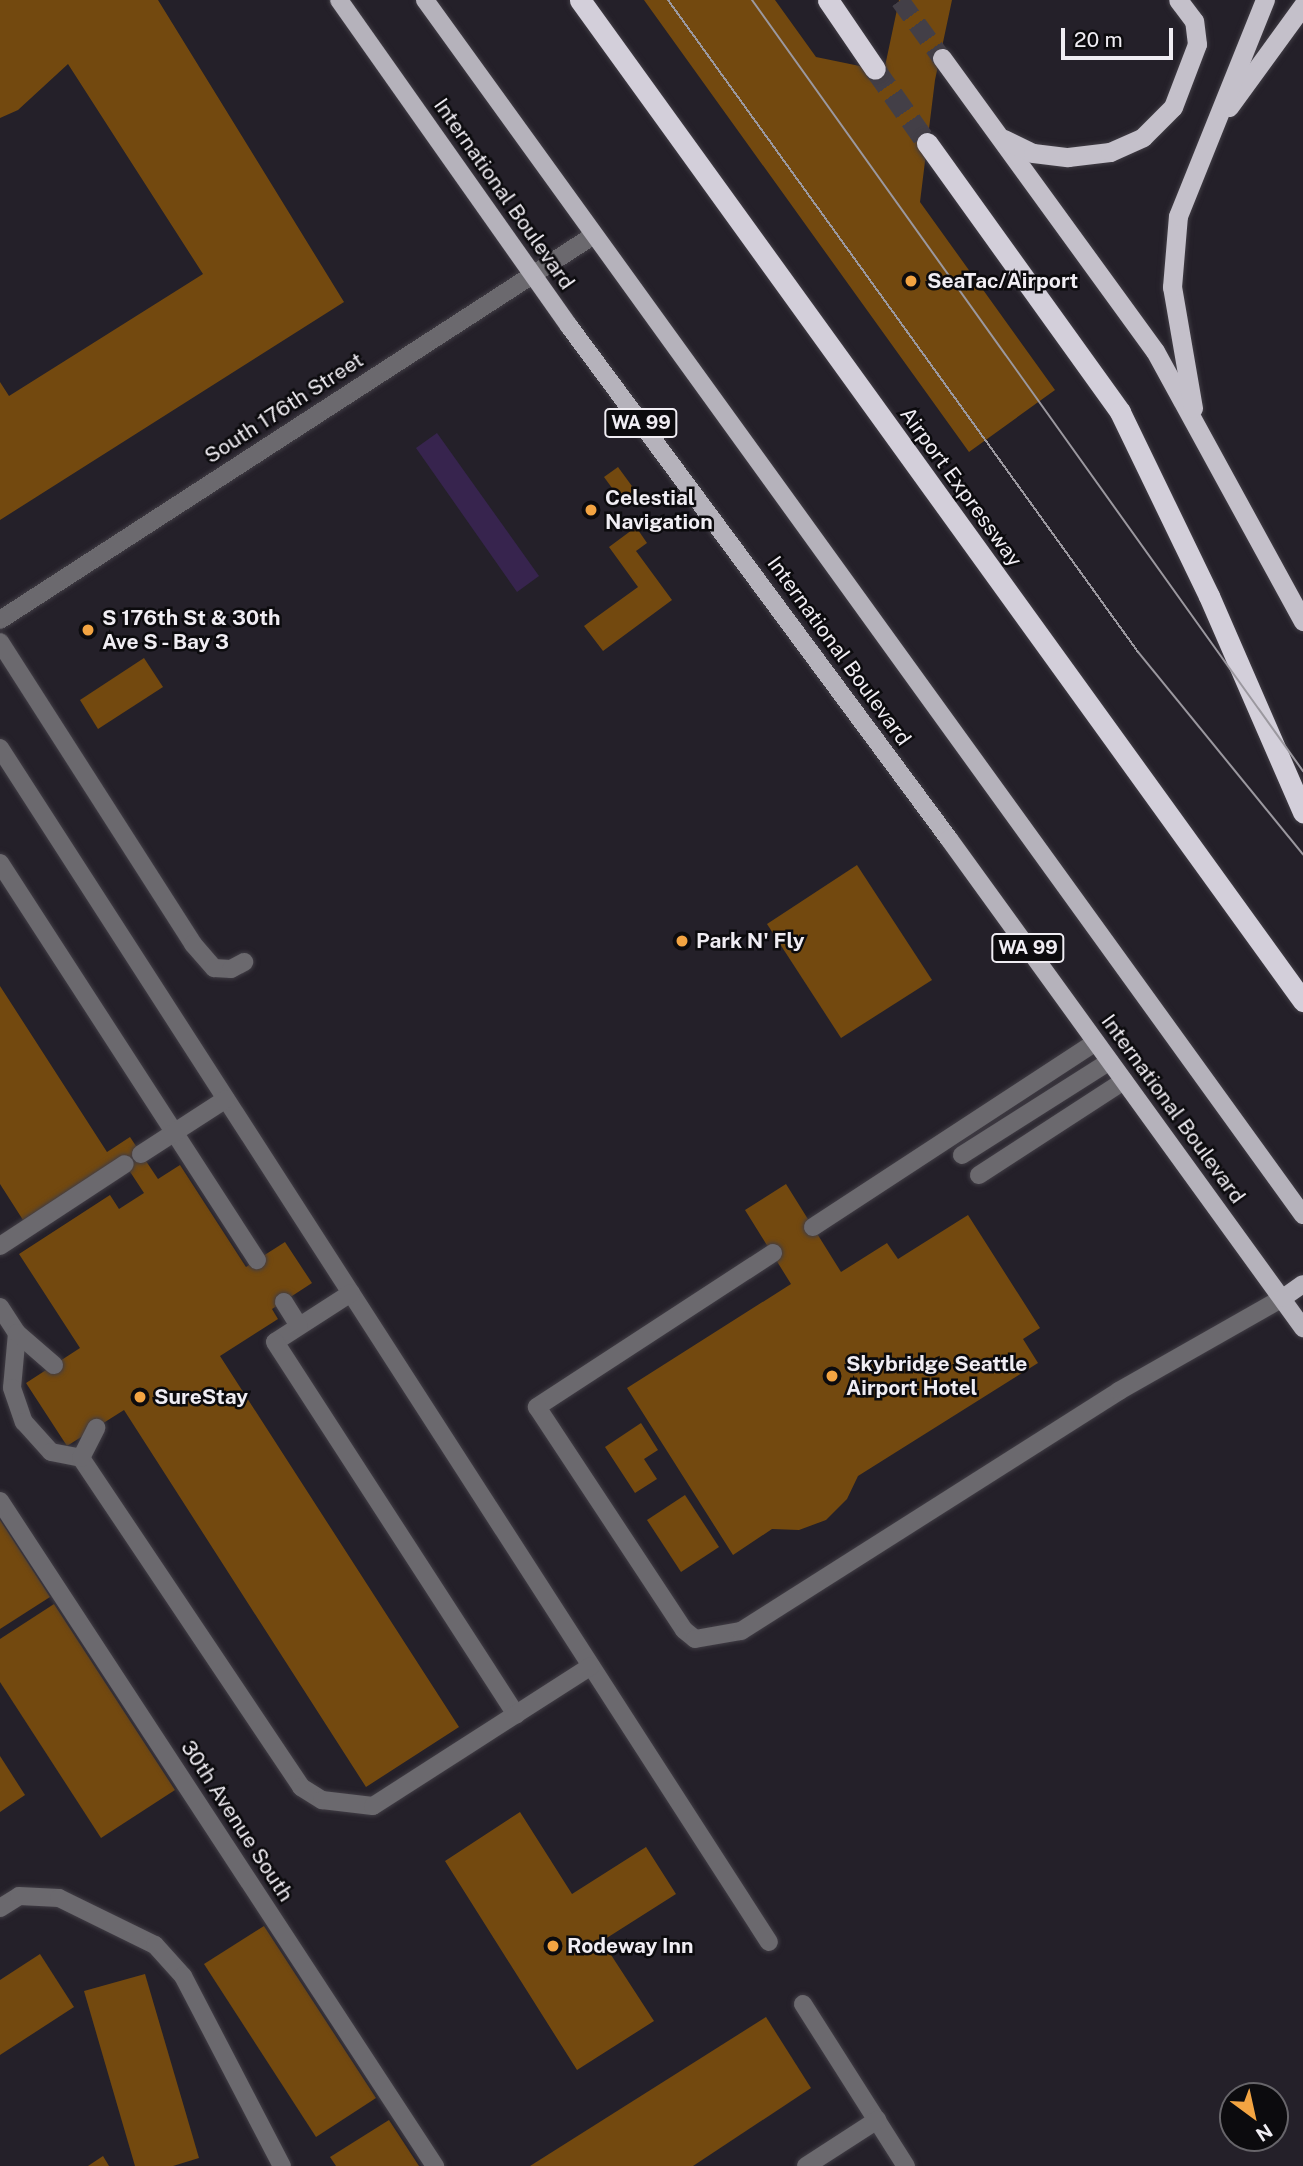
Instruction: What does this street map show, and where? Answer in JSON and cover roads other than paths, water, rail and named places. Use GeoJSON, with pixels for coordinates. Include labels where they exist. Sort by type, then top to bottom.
{"type":"FeatureCollection","features":[{"type":"Feature","properties":{"kind":"highway","name":"Airport Expressway"},"geometry":{"type":"LineString","coordinates":[[580,0],[1303,1002]]}},
{"type":"Feature","properties":{"kind":"highway"},"geometry":{"type":"LineString","coordinates":[[828,0],[876,69]]}},
{"type":"Feature","properties":{"kind":"highway"},"geometry":{"type":"LineString","coordinates":[[993,129],[1022,150],[1068,157],[1110,152],[1143,137],[1172,107],[1197,44],[1194,21],[1178,0]]}},
{"type":"Feature","properties":{"kind":"highway"},"geometry":{"type":"LineString","coordinates":[[1196,423],[1172,287],[1172,253],[1178,216],[1202,149],[1265,0]]}},
{"type":"Feature","properties":{"kind":"highway"},"geometry":{"type":"LineString","coordinates":[[1202,149],[1303,5]]}},
{"type":"Feature","properties":{"kind":"highway"},"geometry":{"type":"LineString","coordinates":[[942,56],[1155,351],[1303,621]]}},
{"type":"Feature","properties":{"kind":"highway"},"geometry":{"type":"LineString","coordinates":[[927,143],[1120,412],[1209,596],[1303,812]]}},
{"type":"Feature","properties":{"kind":"main road","name":"International Boulevard"},"geometry":{"type":"LineString","coordinates":[[340,0],[534,274],[1303,1328]]}},
{"type":"Feature","properties":{"kind":"main road","name":"International Boulevard"},"geometry":{"type":"LineString","coordinates":[[425,0],[1303,1215]]}},
{"type":"Feature","properties":{"kind":"main road"},"geometry":{"type":"LineString","coordinates":[[1283,1298],[1303,1284]]}},
{"type":"Feature","properties":{"kind":"street","name":"South 176th Street"},"geometry":{"type":"LineString","coordinates":[[0,620],[594,235]]}},
{"type":"Feature","properties":{"kind":"street"},"geometry":{"type":"LineString","coordinates":[[0,642],[193,944],[214,968],[231,970],[244,962]]}},
{"type":"Feature","properties":{"kind":"street"},"geometry":{"type":"LineString","coordinates":[[0,748],[769,1942]]}},
{"type":"Feature","properties":{"kind":"street"},"geometry":{"type":"LineString","coordinates":[[0,863],[257,1260]]}},
{"type":"Feature","properties":{"kind":"street"},"geometry":{"type":"LineString","coordinates":[[813,1227],[1096,1042]]}},
{"type":"Feature","properties":{"kind":"street"},"geometry":{"type":"LineString","coordinates":[[962,1155],[1110,1061]]}},
{"type":"Feature","properties":{"kind":"street"},"geometry":{"type":"LineString","coordinates":[[979,1175],[1124,1081]]}},
{"type":"Feature","properties":{"kind":"street"},"geometry":{"type":"LineString","coordinates":[[141,1154],[226,1099]]}},
{"type":"Feature","properties":{"kind":"street"},"geometry":{"type":"LineString","coordinates":[[0,1246],[125,1164]]}},
{"type":"Feature","properties":{"kind":"street"},"geometry":{"type":"LineString","coordinates":[[773,1253],[537,1407],[684,1630],[695,1639],[741,1631],[1119,1391],[1283,1298]]}},
{"type":"Feature","properties":{"kind":"street"},"geometry":{"type":"LineString","coordinates":[[351,1293],[275,1342],[516,1715]]}},
{"type":"Feature","properties":{"kind":"street"},"geometry":{"type":"LineString","coordinates":[[284,1302],[299,1326]]}},
{"type":"Feature","properties":{"kind":"street"},"geometry":{"type":"LineString","coordinates":[[0,1307],[17,1333],[54,1365]]}},
{"type":"Feature","properties":{"kind":"street"},"geometry":{"type":"LineString","coordinates":[[17,1333],[12,1388],[24,1422],[51,1452],[81,1458],[301,1787],[321,1800],[373,1806],[592,1666]]}},
{"type":"Feature","properties":{"kind":"street"},"geometry":{"type":"LineString","coordinates":[[81,1458],[96,1428]]}},
{"type":"Feature","properties":{"kind":"street","name":"30th Avenue South"},"geometry":{"type":"LineString","coordinates":[[0,1501],[435,2166]]}},
{"type":"Feature","properties":{"kind":"street"},"geometry":{"type":"LineString","coordinates":[[0,1908],[19,1896],[59,1898],[155,1945],[183,1976],[282,2166]]}},
{"type":"Feature","properties":{"kind":"street"},"geometry":{"type":"LineString","coordinates":[[803,2004],[906,2166]]}},
{"type":"Feature","properties":{"kind":"street"},"geometry":{"type":"LineString","coordinates":[[806,2166],[877,2120]]}},
{"type":"Feature","properties":{"kind":"tunnel"},"geometry":{"type":"LineString","coordinates":[[900,0],[942,58]]}},
{"type":"Feature","properties":{"kind":"tunnel"},"geometry":{"type":"LineString","coordinates":[[875,69],[927,143]]}},
{"type":"Feature","properties":{"kind":"tram line"},"geometry":{"type":"LineString","coordinates":[[668,0],[1138,652],[1303,854]]}},
{"type":"Feature","properties":{"kind":"tram line"},"geometry":{"type":"LineString","coordinates":[[752,0],[1303,771]]}},
{"type":"Feature","properties":{"kind":"place","name":"SeaTac/Airport"},"geometry":{"type":"Point","coordinates":[911,281]}},
{"type":"Feature","properties":{"kind":"place","name":"Celestial Navigation"},"geometry":{"type":"Point","coordinates":[591,510]}},
{"type":"Feature","properties":{"kind":"place","name":"S 176th St & 30th Ave S - Bay 3"},"geometry":{"type":"Point","coordinates":[88,630]}},
{"type":"Feature","properties":{"kind":"place","name":"Park N' Fly"},"geometry":{"type":"Point","coordinates":[682,941]}},
{"type":"Feature","properties":{"kind":"place","name":"Skybridge Seattle Airport Hotel"},"geometry":{"type":"Point","coordinates":[832,1376]}},
{"type":"Feature","properties":{"kind":"place","name":"SureStay"},"geometry":{"type":"Point","coordinates":[140,1397]}},
{"type":"Feature","properties":{"kind":"place","name":"Rodeway Inn"},"geometry":{"type":"Point","coordinates":[553,1946]}}]}
